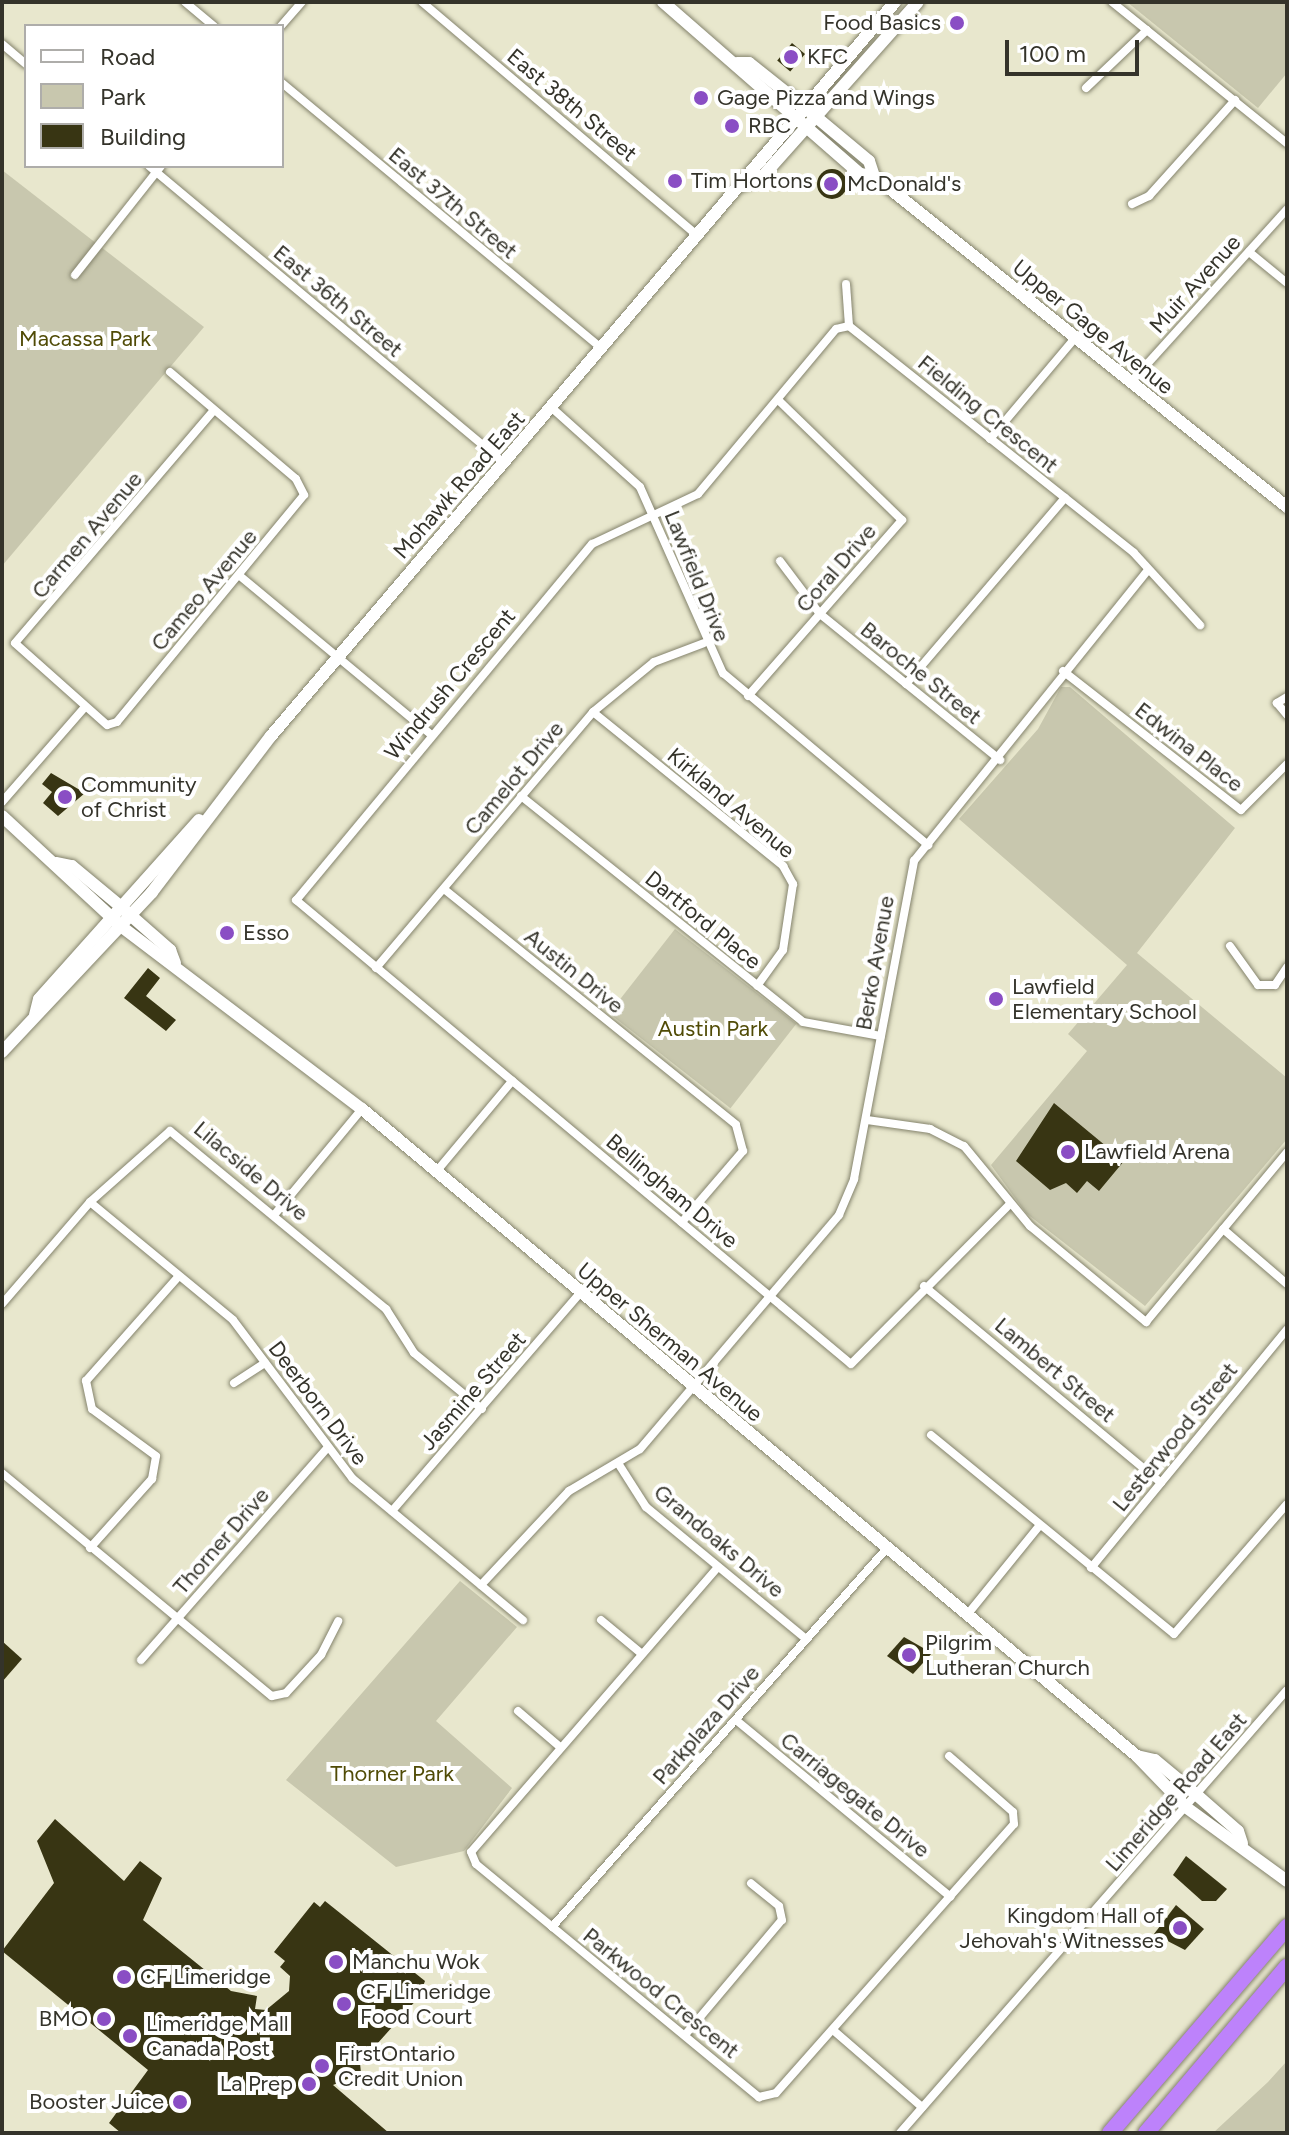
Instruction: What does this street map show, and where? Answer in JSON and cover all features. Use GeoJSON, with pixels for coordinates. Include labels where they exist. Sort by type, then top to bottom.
{"type":"FeatureCollection","features":[{"type":"Feature","properties":{"kind":"highway"},"geometry":{"type":"LineString","coordinates":[[1110,2133],[1287,1927]]}},
{"type":"Feature","properties":{"kind":"highway"},"geometry":{"type":"LineString","coordinates":[[1146,2133],[1287,1967]]}},
{"type":"Feature","properties":{"kind":"main road","name":"Upper Gage Avenue"},"geometry":{"type":"LineString","coordinates":[[663,2],[737,63],[741,75],[860,174],[874,176],[1287,507]]}},
{"type":"Feature","properties":{"kind":"main road","name":"Mohawk Road East"},"geometry":{"type":"LineString","coordinates":[[35,1015],[39,999],[110,916],[208,813],[743,185],[803,106],[895,2]]}},
{"type":"Feature","properties":{"kind":"main road","name":"Mohawk Road East"},"geometry":{"type":"LineString","coordinates":[[743,185],[762,177],[918,2]]}},
{"type":"Feature","properties":{"kind":"main road","name":"Upper Gage Avenue"},"geometry":{"type":"LineString","coordinates":[[737,63],[749,63],[803,106],[869,161],[874,176]]}},
{"type":"Feature","properties":{"kind":"main road","name":"Mohawk Road East"},"geometry":{"type":"LineString","coordinates":[[2,1052],[35,1015],[50,1008],[122,927],[184,854],[208,813]]}},
{"type":"Feature","properties":{"kind":"main road","name":"Upper Sherman Avenue"},"geometry":{"type":"LineString","coordinates":[[2,816],[122,927],[175,963],[362,1109],[1137,1756],[1187,1808],[1225,1840],[1242,1843],[1287,1880]]}},
{"type":"Feature","properties":{"kind":"main road","name":"Upper Sherman Avenue"},"geometry":{"type":"LineString","coordinates":[[56,863],[72,866],[120,906],[175,963]]}},
{"type":"Feature","properties":{"kind":"main road","name":"Upper Sherman Avenue"},"geometry":{"type":"LineString","coordinates":[[1137,1756],[1155,1760],[1238,1831],[1242,1843]]}},
{"type":"Feature","properties":{"kind":"street"},"geometry":{"type":"LineString","coordinates":[[185,2],[212,24]]}},
{"type":"Feature","properties":{"kind":"street"},"geometry":{"type":"LineString","coordinates":[[283,24],[302,2]]}},
{"type":"Feature","properties":{"kind":"street","name":"East 38th Street"},"geometry":{"type":"LineString","coordinates":[[422,2],[699,236]]}},
{"type":"Feature","properties":{"kind":"street"},"geometry":{"type":"LineString","coordinates":[[1112,2],[1287,143]]}},
{"type":"Feature","properties":{"kind":"street"},"geometry":{"type":"LineString","coordinates":[[1086,88],[1147,30]]}},
{"type":"Feature","properties":{"kind":"street"},"geometry":{"type":"LineString","coordinates":[[2,44],[24,62]]}},
{"type":"Feature","properties":{"kind":"street","name":"East 37th Street"},"geometry":{"type":"LineString","coordinates":[[284,85],[602,350]]}},
{"type":"Feature","properties":{"kind":"street"},"geometry":{"type":"LineString","coordinates":[[1132,204],[1149,196],[1235,100]]}},
{"type":"Feature","properties":{"kind":"street"},"geometry":{"type":"LineString","coordinates":[[75,275],[155,168]]}},
{"type":"Feature","properties":{"kind":"street","name":"East 36th Street"},"geometry":{"type":"LineString","coordinates":[[155,168],[504,463]]}},
{"type":"Feature","properties":{"kind":"street","name":"Muir Avenue"},"geometry":{"type":"LineString","coordinates":[[1130,383],[1287,209]]}},
{"type":"Feature","properties":{"kind":"street"},"geometry":{"type":"LineString","coordinates":[[1249,252],[1287,283]]}},
{"type":"Feature","properties":{"kind":"street"},"geometry":{"type":"LineString","coordinates":[[654,515],[698,494],[779,401],[836,329],[849,326],[846,284]]}},
{"type":"Feature","properties":{"kind":"street","name":"Fielding Crescent"},"geometry":{"type":"LineString","coordinates":[[849,326],[1065,498],[906,684]]}},
{"type":"Feature","properties":{"kind":"street"},"geometry":{"type":"LineString","coordinates":[[990,439],[1075,338]]}},
{"type":"Feature","properties":{"kind":"street","name":"Cameo Avenue"},"geometry":{"type":"LineString","coordinates":[[84,708],[107,725],[117,722],[300,504],[302,486],[170,372]]}},
{"type":"Feature","properties":{"kind":"street","name":"Coral Drive"},"geometry":{"type":"LineString","coordinates":[[748,696],[902,520],[779,401]]}},
{"type":"Feature","properties":{"kind":"street","name":"Lawfield Drive"},"geometry":{"type":"LineString","coordinates":[[552,408],[628,469],[654,515],[704,643],[748,696],[928,845]]}},
{"type":"Feature","properties":{"kind":"street","name":"Carmen Avenue"},"geometry":{"type":"LineString","coordinates":[[84,708],[15,643],[214,410]]}},
{"type":"Feature","properties":{"kind":"street"},"geometry":{"type":"LineString","coordinates":[[1065,498],[1148,570],[1200,625]]}},
{"type":"Feature","properties":{"kind":"street","name":"Windrush Crescent"},"geometry":{"type":"LineString","coordinates":[[298,903],[298,894],[592,544],[654,515]]}},
{"type":"Feature","properties":{"kind":"street","name":"Baroche Street"},"geometry":{"type":"LineString","coordinates":[[780,561],[820,614],[1000,760]]}},
{"type":"Feature","properties":{"kind":"street","name":"Berko Avenue"},"geometry":{"type":"LineString","coordinates":[[481,1585],[569,1491],[640,1449],[839,1215],[867,1120],[909,873],[928,845],[1000,760],[1063,671],[1148,570]]}},
{"type":"Feature","properties":{"kind":"street"},"geometry":{"type":"LineString","coordinates":[[240,576],[430,734]]}},
{"type":"Feature","properties":{"kind":"street","name":"Camelot Drive"},"geometry":{"type":"LineString","coordinates":[[376,968],[593,712],[641,670],[704,643]]}},
{"type":"Feature","properties":{"kind":"street","name":"Edwina Place"},"geometry":{"type":"LineString","coordinates":[[1063,671],[1241,810],[1287,764]]}},
{"type":"Feature","properties":{"kind":"street"},"geometry":{"type":"LineString","coordinates":[[1287,697],[1277,703],[1287,715]]}},
{"type":"Feature","properties":{"kind":"street"},"geometry":{"type":"LineString","coordinates":[[2,802],[84,708]]}},
{"type":"Feature","properties":{"kind":"street","name":"Kirkland Avenue"},"geometry":{"type":"LineString","coordinates":[[593,712],[783,866],[793,884],[783,950],[757,986]]}},
{"type":"Feature","properties":{"kind":"street","name":"Dartford Place"},"geometry":{"type":"LineString","coordinates":[[521,796],[803,1022],[881,1036]]}},
{"type":"Feature","properties":{"kind":"street","name":"Austin Drive"},"geometry":{"type":"LineString","coordinates":[[444,889],[736,1125],[743,1151],[682,1222]]}},
{"type":"Feature","properties":{"kind":"street","name":"Bellingham Drive"},"geometry":{"type":"LineString","coordinates":[[298,903],[851,1364],[924,1286],[1009,1205]]}},
{"type":"Feature","properties":{"kind":"street"},"geometry":{"type":"LineString","coordinates":[[1230,946],[1258,985],[1275,985],[1287,967]]}},
{"type":"Feature","properties":{"kind":"street"},"geometry":{"type":"LineString","coordinates":[[436,1172],[512,1081]]}},
{"type":"Feature","properties":{"kind":"street"},"geometry":{"type":"LineString","coordinates":[[275,1214],[362,1109]]}},
{"type":"Feature","properties":{"kind":"street"},"geometry":{"type":"LineString","coordinates":[[867,1120],[930,1129],[964,1146],[1009,1205],[1146,1322],[1287,1152]]}},
{"type":"Feature","properties":{"kind":"street","name":"Lilacside Drive"},"geometry":{"type":"LineString","coordinates":[[2,1304],[90,1202],[170,1131],[275,1214],[386,1309],[414,1353],[482,1409]]}},
{"type":"Feature","properties":{"kind":"street","name":"Deerborn Drive"},"geometry":{"type":"LineString","coordinates":[[90,1202],[233,1320],[328,1447],[392,1511],[523,1620]]}},
{"type":"Feature","properties":{"kind":"street"},"geometry":{"type":"LineString","coordinates":[[1223,1229],[1287,1284]]}},
{"type":"Feature","properties":{"kind":"street"},"geometry":{"type":"LineString","coordinates":[[90,1548],[152,1479],[156,1456],[92,1409],[86,1381],[179,1276]]}},
{"type":"Feature","properties":{"kind":"street","name":"Lambert Street"},"geometry":{"type":"LineString","coordinates":[[924,1286],[1161,1483]]}},
{"type":"Feature","properties":{"kind":"street","name":"Jasmine Street"},"geometry":{"type":"LineString","coordinates":[[392,1511],[580,1293]]}},
{"type":"Feature","properties":{"kind":"street","name":"Lesterwood Street"},"geometry":{"type":"LineString","coordinates":[[1091,1568],[1287,1329]]}},
{"type":"Feature","properties":{"kind":"street"},"geometry":{"type":"LineString","coordinates":[[234,1383],[265,1363]]}},
{"type":"Feature","properties":{"kind":"street"},"geometry":{"type":"LineString","coordinates":[[931,1435],[1091,1568],[1178,1634],[1287,1504]]}},
{"type":"Feature","properties":{"kind":"street","name":"Thorner Drive"},"geometry":{"type":"LineString","coordinates":[[141,1660],[328,1447]]}},
{"type":"Feature","properties":{"kind":"street","name":"Grandoaks Drive"},"geometry":{"type":"LineString","coordinates":[[618,1463],[646,1507],[806,1639]]}},
{"type":"Feature","properties":{"kind":"street"},"geometry":{"type":"LineString","coordinates":[[2,1473],[176,1620],[279,1696],[325,1651],[338,1621]]}},
{"type":"Feature","properties":{"kind":"street"},"geometry":{"type":"LineString","coordinates":[[967,1615],[1039,1526]]}},
{"type":"Feature","properties":{"kind":"street","name":"Parkplaza Drive"},"geometry":{"type":"LineString","coordinates":[[552,1927],[888,1547]]}},
{"type":"Feature","properties":{"kind":"street","name":"Parkwood Crescent"},"geometry":{"type":"LineString","coordinates":[[718,1567],[471,1852],[552,1927],[763,2098],[833,2030],[951,1897],[1015,1819],[949,1756]]}},
{"type":"Feature","properties":{"kind":"street"},"geometry":{"type":"LineString","coordinates":[[601,1620],[642,1654]]}},
{"type":"Feature","properties":{"kind":"street","name":"Limeridge Road East"},"geometry":{"type":"LineString","coordinates":[[900,2133],[1198,1796],[1287,1690]]}},
{"type":"Feature","properties":{"kind":"street"},"geometry":{"type":"LineString","coordinates":[[518,1711],[560,1747]]}},
{"type":"Feature","properties":{"kind":"street","name":"Carriagegate Drive"},"geometry":{"type":"LineString","coordinates":[[736,1720],[951,1897]]}},
{"type":"Feature","properties":{"kind":"street"},"geometry":{"type":"LineString","coordinates":[[685,2035],[782,1920],[779,1906],[751,1883]]}},
{"type":"Feature","properties":{"kind":"street"},"geometry":{"type":"LineString","coordinates":[[833,2030],[922,2107]]}},
{"type":"Feature","properties":{"kind":"green space"},"geometry":{"type":"Polygon","coordinates":[[[1127,2],[1287,2],[1287,73],[1258,108],[1127,2]]]}},
{"type":"Feature","properties":{"kind":"green space","name":"Macassa Park"},"geometry":{"type":"Polygon","coordinates":[[[2,170],[204,327],[2,566],[2,170]]]}},
{"type":"Feature","properties":{"kind":"green space"},"geometry":{"type":"Polygon","coordinates":[[[1061,687],[1070,687],[1235,828],[1137,953],[1287,1078],[1287,1139],[1145,1306],[1026,1213],[991,1165],[1087,1051],[1068,1034],[1127,965],[959,819],[1038,729],[1061,687]]]}},
{"type":"Feature","properties":{"kind":"green space","name":"Austin Park"},"geometry":{"type":"Polygon","coordinates":[[[675,929],[796,1024],[730,1108],[609,1013],[675,929]]]}},
{"type":"Feature","properties":{"kind":"green space","name":"Thorner Park"},"geometry":{"type":"Polygon","coordinates":[[[460,1581],[517,1627],[436,1721],[512,1788],[464,1851],[396,1867],[286,1780],[460,1581]]]}},
{"type":"Feature","properties":{"kind":"green space"},"geometry":{"type":"Polygon","coordinates":[[[1287,2061],[1287,2133],[1213,2133],[1268,2082],[1287,2061]]]}},
{"type":"Feature","properties":{"kind":"building","name":"KFC"},"geometry":{"type":"Polygon","coordinates":[[[792,43],[805,54],[790,72],[777,61],[792,43]]]}},
{"type":"Feature","properties":{"kind":"building","name":"McDonald's"},"geometry":{"type":"Polygon","coordinates":[[[832,169],[843,173],[847,184],[843,195],[832,199],[821,195],[817,184],[821,173],[832,169]]]}},
{"type":"Feature","properties":{"kind":"building","name":"Community of Christ"},"geometry":{"type":"Polygon","coordinates":[[[51,773],[85,793],[58,816],[43,803],[52,792],[42,784],[51,773]]]}},
{"type":"Feature","properties":{"kind":"building"},"geometry":{"type":"Polygon","coordinates":[[[148,968],[160,978],[146,996],[176,1020],[166,1031],[124,998],[148,968]]]}},
{"type":"Feature","properties":{"kind":"building","name":"Lawfield Arena"},"geometry":{"type":"Polygon","coordinates":[[[1054,1103],[1124,1161],[1099,1191],[1087,1181],[1077,1193],[1066,1183],[1050,1190],[1016,1161],[1054,1103]]]}},
{"type":"Feature","properties":{"kind":"building","name":"Pilgrim Lutheran Church"},"geometry":{"type":"Polygon","coordinates":[[[904,1637],[932,1653],[913,1674],[887,1656],[904,1637]]]}},
{"type":"Feature","properties":{"kind":"building"},"geometry":{"type":"Polygon","coordinates":[[[2,1641],[22,1659],[2,1682],[2,1641]]]}},
{"type":"Feature","properties":{"kind":"building","name":"CF Limeridge"},"geometry":{"type":"Polygon","coordinates":[[[55,1819],[124,1881],[140,1861],[162,1878],[143,1920],[231,1991],[257,1996],[255,2009],[266,2010],[289,1991],[290,1976],[280,1967],[285,1961],[274,1952],[314,1902],[320,1907],[325,1901],[425,1981],[419,1997],[360,2063],[361,2073],[333,2085],[389,2133],[121,2133],[109,2123],[148,2070],[2,1951],[54,1883],[37,1841],[55,1819]]]}},
{"type":"Feature","properties":{"kind":"building"},"geometry":{"type":"Polygon","coordinates":[[[1186,1856],[1227,1889],[1216,1901],[1202,1901],[1173,1875],[1186,1856]]]}},
{"type":"Feature","properties":{"kind":"building","name":"Kingdom Hall of Jehovah's Witnesses"},"geometry":{"type":"Polygon","coordinates":[[[1176,1905],[1204,1929],[1185,1950],[1154,1934],[1176,1905]]]}},
{"type":"Feature","properties":{"kind":"place","name":"Food Basics"},"geometry":{"type":"Point","coordinates":[957,23]}},
{"type":"Feature","properties":{"kind":"place","name":"KFC"},"geometry":{"type":"Point","coordinates":[791,57]}},
{"type":"Feature","properties":{"kind":"place","name":"Gage Pizza and Wings"},"geometry":{"type":"Point","coordinates":[701,98]}},
{"type":"Feature","properties":{"kind":"place","name":"RBC"},"geometry":{"type":"Point","coordinates":[732,126]}},
{"type":"Feature","properties":{"kind":"place","name":"Tim Hortons"},"geometry":{"type":"Point","coordinates":[675,181]}},
{"type":"Feature","properties":{"kind":"place","name":"McDonald's"},"geometry":{"type":"Point","coordinates":[831,184]}},
{"type":"Feature","properties":{"kind":"place","name":"Community of Christ"},"geometry":{"type":"Point","coordinates":[65,797]}},
{"type":"Feature","properties":{"kind":"place","name":"Esso"},"geometry":{"type":"Point","coordinates":[227,933]}},
{"type":"Feature","properties":{"kind":"place","name":"Lawfield Elementary School"},"geometry":{"type":"Point","coordinates":[996,999]}},
{"type":"Feature","properties":{"kind":"place","name":"Lawfield Arena"},"geometry":{"type":"Point","coordinates":[1068,1152]}},
{"type":"Feature","properties":{"kind":"place","name":"Pilgrim Lutheran Church"},"geometry":{"type":"Point","coordinates":[909,1655]}},
{"type":"Feature","properties":{"kind":"place","name":"Kingdom Hall of Jehovah's Witnesses"},"geometry":{"type":"Point","coordinates":[1180,1928]}},
{"type":"Feature","properties":{"kind":"place","name":"Manchu Wok"},"geometry":{"type":"Point","coordinates":[336,1962]}},
{"type":"Feature","properties":{"kind":"place","name":"CF Limeridge"},"geometry":{"type":"Point","coordinates":[124,1977]}},
{"type":"Feature","properties":{"kind":"place","name":"CF Limeridge Food Court"},"geometry":{"type":"Point","coordinates":[344,2004]}},
{"type":"Feature","properties":{"kind":"place","name":"BMO"},"geometry":{"type":"Point","coordinates":[104,2019]}},
{"type":"Feature","properties":{"kind":"place","name":"Limeridge Mall Canada Post"},"geometry":{"type":"Point","coordinates":[130,2036]}},
{"type":"Feature","properties":{"kind":"place","name":"FirstOntario Credit Union"},"geometry":{"type":"Point","coordinates":[322,2066]}},
{"type":"Feature","properties":{"kind":"place","name":"La Prep"},"geometry":{"type":"Point","coordinates":[309,2084]}},
{"type":"Feature","properties":{"kind":"place","name":"Booster Juice"},"geometry":{"type":"Point","coordinates":[180,2102]}}]}
